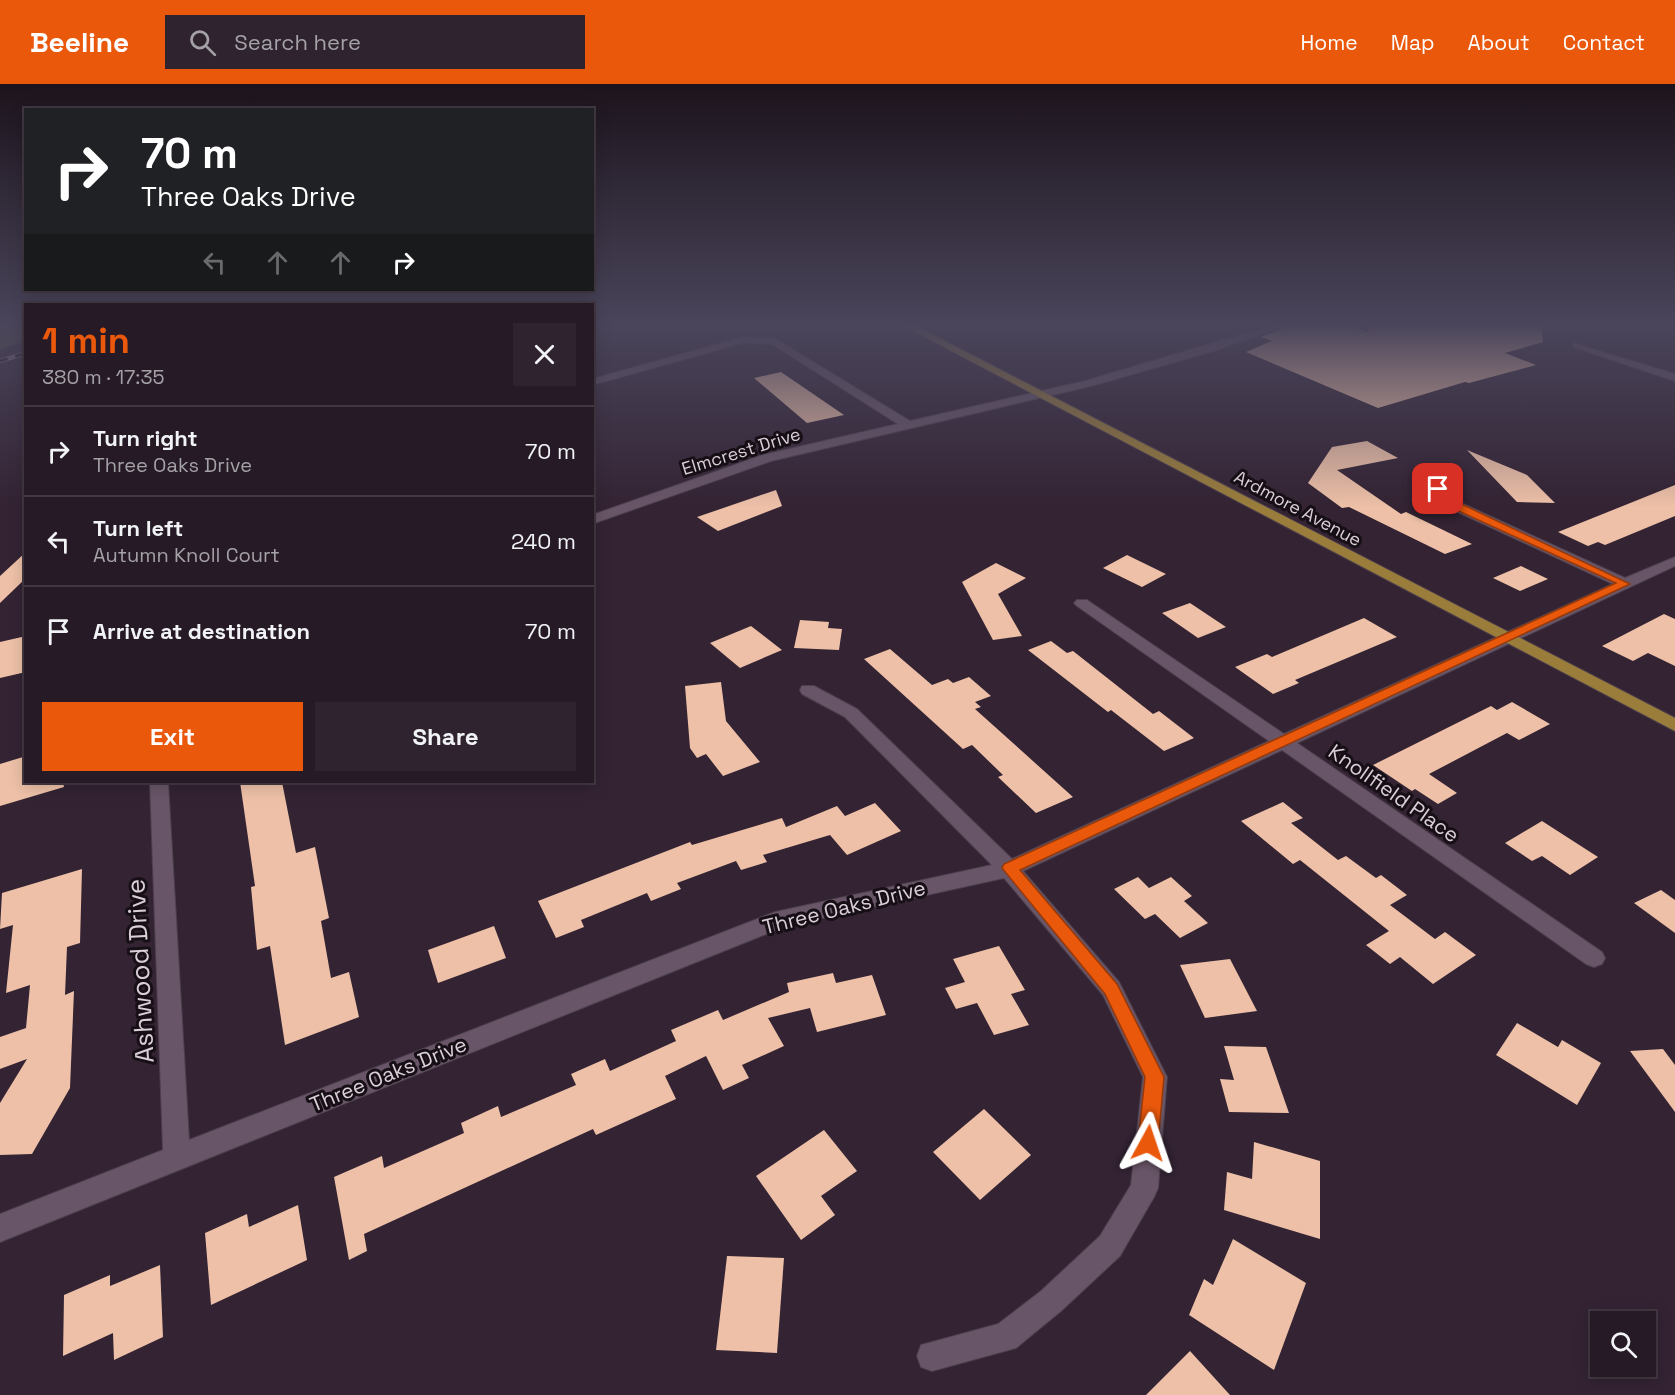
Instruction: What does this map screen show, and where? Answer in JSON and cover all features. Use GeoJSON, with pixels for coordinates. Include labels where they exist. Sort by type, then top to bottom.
{"type":"FeatureCollection","features":[{"type":"Feature","properties":{"kind":"main road","name":"Ardmore Avenue"},"geometry":{"type":"LineString","coordinates":[[1026,385],[1675,725]]}},
{"type":"Feature","properties":{"kind":"street"},"geometry":{"type":"LineString","coordinates":[[844,385],[906,424]]}},
{"type":"Feature","properties":{"kind":"street","name":"Elmcrest Drive"},"geometry":{"type":"LineString","coordinates":[[594,519],[767,458],[1076,385]]}},
{"type":"Feature","properties":{"kind":"street"},"geometry":{"type":"LineString","coordinates":[[1438,489],[1454,505],[1625,584]]}},
{"type":"Feature","properties":{"kind":"street","name":"Three Oaks Drive"},"geometry":{"type":"LineString","coordinates":[[0,1228],[783,918],[1009,868],[1675,561]]}},
{"type":"Feature","properties":{"kind":"street","name":"Knollfield Place"},"geometry":{"type":"LineString","coordinates":[[1082,603],[1594,958]]}},
{"type":"Feature","properties":{"kind":"street"},"geometry":{"type":"LineString","coordinates":[[808,690],[851,713],[1009,868],[1111,989],[1155,1077],[1144,1188],[1110,1246],[1051,1301],[1005,1337],[932,1356]]}},
{"type":"Feature","properties":{"kind":"street","name":"Ashwood Drive"},"geometry":{"type":"LineString","coordinates":[[159,783],[177,1158]]}},
{"type":"Feature","properties":{"kind":"building"},"geometry":{"type":"Polygon","coordinates":[[[762,385],[800,385],[844,415],[807,423],[762,385]]]}},
{"type":"Feature","properties":{"kind":"building"},"geometry":{"type":"Polygon","coordinates":[[[1324,385],[1454,385],[1378,408],[1324,385]]]}},
{"type":"Feature","properties":{"kind":"building"},"geometry":{"type":"Polygon","coordinates":[[[1367,441],[1398,458],[1337,470],[1401,514],[1406,512],[1472,544],[1445,554],[1349,507],[1342,508],[1308,483],[1332,447],[1367,441]]]}},
{"type":"Feature","properties":{"kind":"building"},"geometry":{"type":"Polygon","coordinates":[[[1467,450],[1527,475],[1555,503],[1517,502],[1467,450]]]}},
{"type":"Feature","properties":{"kind":"building"},"geometry":{"type":"Polygon","coordinates":[[[1675,485],[1675,516],[1605,545],[1598,542],[1588,546],[1558,532],[1675,485]]]}},
{"type":"Feature","properties":{"kind":"building"},"geometry":{"type":"Polygon","coordinates":[[[776,490],[782,506],[718,531],[697,517],[776,490]]]}},
{"type":"Feature","properties":{"kind":"building"},"geometry":{"type":"Polygon","coordinates":[[[24,554],[24,580],[0,603],[0,576],[24,554]]]}},
{"type":"Feature","properties":{"kind":"building"},"geometry":{"type":"Polygon","coordinates":[[[1127,555],[1166,574],[1142,587],[1103,568],[1127,555]]]}},
{"type":"Feature","properties":{"kind":"building"},"geometry":{"type":"Polygon","coordinates":[[[996,563],[1026,578],[998,594],[1022,636],[993,640],[962,582],[996,563]]]}},
{"type":"Feature","properties":{"kind":"building"},"geometry":{"type":"Polygon","coordinates":[[[1521,566],[1548,579],[1520,591],[1493,578],[1521,566]]]}},
{"type":"Feature","properties":{"kind":"building"},"geometry":{"type":"Polygon","coordinates":[[[1190,603],[1226,627],[1198,638],[1162,613],[1190,603]]]}},
{"type":"Feature","properties":{"kind":"building"},"geometry":{"type":"Polygon","coordinates":[[[1664,614],[1675,619],[1675,666],[1648,653],[1633,661],[1602,646],[1664,614]]]}},
{"type":"Feature","properties":{"kind":"building"},"geometry":{"type":"Polygon","coordinates":[[[1364,618],[1397,637],[1295,680],[1299,683],[1273,694],[1235,667],[1267,654],[1272,657],[1364,618]]]}},
{"type":"Feature","properties":{"kind":"building"},"geometry":{"type":"Polygon","coordinates":[[[800,620],[829,622],[828,628],[842,629],[839,650],[794,648],[800,620]]]}},
{"type":"Feature","properties":{"kind":"building"},"geometry":{"type":"Polygon","coordinates":[[[751,626],[782,650],[740,668],[710,643],[751,626]]]}},
{"type":"Feature","properties":{"kind":"building"},"geometry":{"type":"Polygon","coordinates":[[[24,636],[24,672],[0,678],[0,642],[24,636]]]}},
{"type":"Feature","properties":{"kind":"building"},"geometry":{"type":"Polygon","coordinates":[[[1051,641],[1067,653],[1073,651],[1153,714],[1159,711],[1194,738],[1164,751],[1111,710],[1108,712],[1028,650],[1051,641]]]}},
{"type":"Feature","properties":{"kind":"building"},"geometry":{"type":"Polygon","coordinates":[[[890,649],[932,685],[948,679],[953,683],[969,677],[991,696],[975,702],[981,707],[975,709],[1073,797],[1036,813],[998,777],[1003,775],[972,745],[963,749],[864,659],[890,649]]]}},
{"type":"Feature","properties":{"kind":"building"},"geometry":{"type":"Polygon","coordinates":[[[721,682],[726,721],[760,762],[723,776],[706,754],[697,758],[690,748],[685,686],[721,682]]]}},
{"type":"Feature","properties":{"kind":"building"},"geometry":{"type":"Polygon","coordinates":[[[1512,702],[1550,724],[1519,740],[1507,733],[1429,774],[1457,793],[1438,804],[1415,789],[1412,791],[1373,765],[1491,706],[1497,710],[1512,702]]]}},
{"type":"Feature","properties":{"kind":"building"},"geometry":{"type":"Polygon","coordinates":[[[23,757],[24,783],[63,783],[64,787],[0,806],[0,764],[23,757]]]}},
{"type":"Feature","properties":{"kind":"building"},"geometry":{"type":"Polygon","coordinates":[[[240,783],[282,783],[296,853],[315,847],[329,918],[321,921],[331,978],[349,972],[359,1017],[285,1045],[270,946],[257,950],[251,887],[255,886],[240,783]]]}},
{"type":"Feature","properties":{"kind":"building"},"geometry":{"type":"Polygon","coordinates":[[[1283,802],[1303,818],[1291,823],[1338,860],[1346,856],[1376,878],[1381,875],[1407,895],[1390,905],[1435,939],[1445,932],[1476,955],[1433,984],[1400,957],[1390,964],[1366,945],[1389,931],[1300,860],[1293,864],[1241,821],[1283,802]]]}},
{"type":"Feature","properties":{"kind":"building"},"geometry":{"type":"Polygon","coordinates":[[[875,803],[901,831],[847,855],[830,835],[763,855],[767,862],[741,870],[736,861],[677,883],[681,889],[651,901],[647,893],[581,920],[584,927],[556,938],[538,901],[690,842],[692,845],[782,818],[786,827],[837,806],[845,816],[875,803]]]}},
{"type":"Feature","properties":{"kind":"building"},"geometry":{"type":"Polygon","coordinates":[[[1542,821],[1598,857],[1570,875],[1542,856],[1532,861],[1505,843],[1542,821]]]}},
{"type":"Feature","properties":{"kind":"building"},"geometry":{"type":"Polygon","coordinates":[[[82,869],[80,943],[67,947],[65,995],[74,991],[70,1088],[32,1154],[0,1155],[0,1103],[27,1059],[0,1069],[0,1037],[26,1028],[30,985],[6,993],[13,925],[0,929],[2,893],[82,869]]]}},
{"type":"Feature","properties":{"kind":"building"},"geometry":{"type":"Polygon","coordinates":[[[1138,877],[1149,888],[1171,877],[1192,896],[1184,901],[1208,923],[1180,938],[1155,914],[1145,919],[1114,889],[1138,877]]]}},
{"type":"Feature","properties":{"kind":"building"},"geometry":{"type":"Polygon","coordinates":[[[1661,890],[1675,900],[1675,933],[1634,903],[1661,890]]]}},
{"type":"Feature","properties":{"kind":"building"},"geometry":{"type":"Polygon","coordinates":[[[494,926],[506,958],[438,983],[428,950],[494,926]]]}},
{"type":"Feature","properties":{"kind":"building"},"geometry":{"type":"Polygon","coordinates":[[[999,946],[1025,990],[1011,994],[1029,1025],[994,1035],[977,1003],[956,1009],[945,988],[965,982],[953,959],[999,946]]]}},
{"type":"Feature","properties":{"kind":"building"},"geometry":{"type":"Polygon","coordinates":[[[1230,959],[1257,1011],[1205,1018],[1180,965],[1230,959]]]}},
{"type":"Feature","properties":{"kind":"building"},"geometry":{"type":"Polygon","coordinates":[[[833,973],[836,983],[872,975],[886,1015],[817,1032],[810,1008],[768,1018],[784,1046],[742,1065],[749,1078],[723,1090],[706,1056],[665,1076],[676,1099],[596,1135],[593,1129],[364,1234],[367,1251],[349,1260],[334,1177],[382,1156],[384,1168],[464,1133],[461,1123],[498,1106],[501,1117],[576,1085],[571,1074],[605,1059],[610,1071],[676,1041],[671,1030],[718,1010],[723,1020],[789,992],[787,983],[833,973]]]}},
{"type":"Feature","properties":{"kind":"building"},"geometry":{"type":"Polygon","coordinates":[[[1517,1023],[1558,1047],[1562,1040],[1601,1063],[1577,1105],[1496,1055],[1517,1023]]]}},
{"type":"Feature","properties":{"kind":"building"},"geometry":{"type":"Polygon","coordinates":[[[1224,1046],[1266,1047],[1289,1113],[1229,1112],[1220,1079],[1234,1080],[1224,1046]]]}},
{"type":"Feature","properties":{"kind":"building"},"geometry":{"type":"Polygon","coordinates":[[[1663,1049],[1675,1065],[1675,1112],[1630,1051],[1663,1049]]]}},
{"type":"Feature","properties":{"kind":"building"},"geometry":{"type":"Polygon","coordinates":[[[984,1109],[1031,1155],[980,1200],[933,1152],[984,1109]]]}},
{"type":"Feature","properties":{"kind":"building"},"geometry":{"type":"Polygon","coordinates":[[[824,1130],[857,1171],[821,1196],[835,1215],[801,1240],[756,1176],[824,1130]]]}},
{"type":"Feature","properties":{"kind":"building"},"geometry":{"type":"Polygon","coordinates":[[[1254,1142],[1320,1161],[1320,1239],[1224,1210],[1227,1172],[1252,1179],[1254,1142]]]}},
{"type":"Feature","properties":{"kind":"building"},"geometry":{"type":"Polygon","coordinates":[[[298,1205],[307,1260],[211,1305],[205,1233],[247,1214],[249,1227],[298,1205]]]}},
{"type":"Feature","properties":{"kind":"building"},"geometry":{"type":"Polygon","coordinates":[[[1233,1239],[1306,1283],[1274,1370],[1189,1315],[1204,1279],[1213,1285],[1233,1239]]]}},
{"type":"Feature","properties":{"kind":"building"},"geometry":{"type":"Polygon","coordinates":[[[727,1256],[784,1258],[777,1353],[716,1350],[727,1256]]]}},
{"type":"Feature","properties":{"kind":"building"},"geometry":{"type":"Polygon","coordinates":[[[160,1265],[163,1337],[114,1360],[113,1333],[63,1356],[64,1295],[110,1275],[110,1286],[160,1265]]]}},
{"type":"Feature","properties":{"kind":"building"},"geometry":{"type":"Polygon","coordinates":[[[1190,1351],[1230,1395],[1146,1395],[1190,1351]]]}},
{"type":"Feature","properties":{"kind":"route"},"geometry":{"type":"LineString","coordinates":[[1148,1143],[1155,1077],[1111,989],[1009,868],[1625,584],[1454,505],[1438,489]]}}]}
